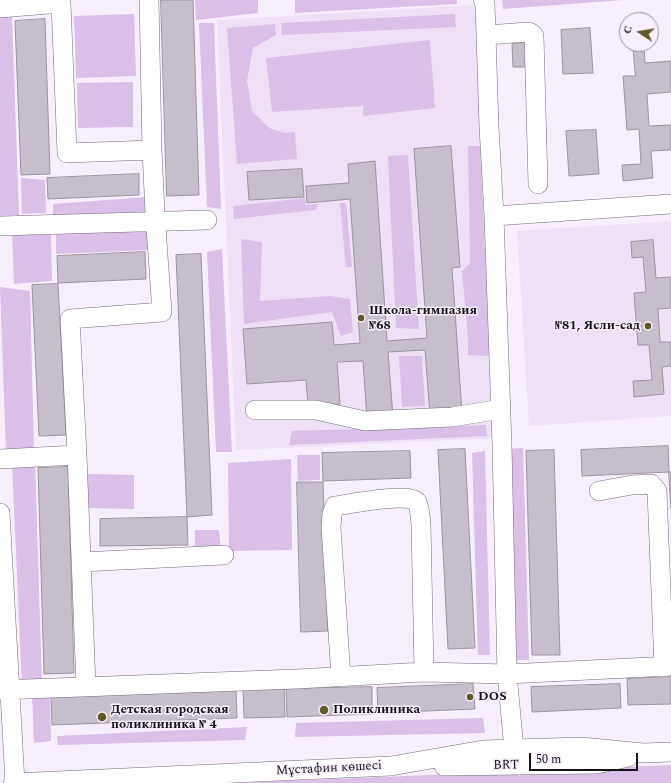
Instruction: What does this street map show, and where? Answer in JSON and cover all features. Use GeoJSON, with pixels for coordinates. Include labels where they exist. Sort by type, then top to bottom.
{"type":"FeatureCollection","features":[{"type":"Feature","properties":{"kind":"street"},"geometry":{"type":"LineString","coordinates":[[86,686],[70,319],[162,312],[155,220],[152,150],[149,0]]}},
{"type":"Feature","properties":{"kind":"street"},"geometry":{"type":"LineString","coordinates":[[483,0],[485,4],[487,35],[500,409],[507,674],[506,749]]}},
{"type":"Feature","properties":{"kind":"street"},"geometry":{"type":"LineString","coordinates":[[0,8],[61,1],[67,153],[152,150]]}},
{"type":"Feature","properties":{"kind":"street"},"geometry":{"type":"LineString","coordinates":[[487,35],[528,32],[534,36],[538,184]]}},
{"type":"Feature","properties":{"kind":"street"},"geometry":{"type":"LineString","coordinates":[[494,216],[671,204]]}},
{"type":"Feature","properties":{"kind":"street"},"geometry":{"type":"LineString","coordinates":[[0,226],[155,220],[207,220]]}},
{"type":"Feature","properties":{"kind":"street"},"geometry":{"type":"LineString","coordinates":[[255,410],[316,410],[365,421],[452,417],[500,409]]}},
{"type":"Feature","properties":{"kind":"street"},"geometry":{"type":"LineString","coordinates":[[0,459],[76,455]]}},
{"type":"Feature","properties":{"kind":"street"},"geometry":{"type":"LineString","coordinates":[[5,690],[424,672],[507,674],[667,666],[656,490],[651,484],[632,485],[599,491]]}},
{"type":"Feature","properties":{"kind":"street"},"geometry":{"type":"LineString","coordinates":[[341,676],[332,545],[332,514],[335,506],[396,498],[411,498],[418,503],[421,524],[424,672]]}},
{"type":"Feature","properties":{"kind":"street"},"geometry":{"type":"LineString","coordinates":[[0,513],[5,690],[14,783]]}},
{"type":"Feature","properties":{"kind":"street"},"geometry":{"type":"LineString","coordinates":[[81,562],[224,555]]}},
{"type":"Feature","properties":{"kind":"street","name":"Мұстафин көшесі"},"geometry":{"type":"LineString","coordinates":[[14,783],[390,766],[483,750],[582,747],[643,754]]}},
{"type":"Feature","properties":{"kind":"street"},"geometry":{"type":"LineString","coordinates":[[643,754],[671,752]]}},
{"type":"Feature","properties":{"kind":"street","name":"BRT"},"geometry":{"type":"LineString","coordinates":[[390,766],[597,764],[643,754]]}},
{"type":"Feature","properties":{"kind":"shaded area"},"geometry":{"type":"Polygon","coordinates":[[[195,0],[258,0],[258,13],[196,20],[195,0]]]}},
{"type":"Feature","properties":{"kind":"shaded area"},"geometry":{"type":"Polygon","coordinates":[[[295,0],[457,0],[457,4],[295,13],[295,0]]]}},
{"type":"Feature","properties":{"kind":"shaded area"},"geometry":{"type":"Polygon","coordinates":[[[502,0],[622,0],[503,9],[502,0]]]}},
{"type":"Feature","properties":{"kind":"shaded area","name":"Школа-гимназия №68"},"geometry":{"type":"Polygon","coordinates":[[[475,5],[499,438],[236,450],[217,20],[475,5]]]}},
{"type":"Feature","properties":{"kind":"shaded area"},"geometry":{"type":"Polygon","coordinates":[[[134,14],[136,76],[76,78],[74,16],[134,14]]]}},
{"type":"Feature","properties":{"kind":"shaded area"},"geometry":{"type":"Polygon","coordinates":[[[455,14],[456,27],[282,35],[281,23],[455,14]]]}},
{"type":"Feature","properties":{"kind":"shaded area"},"geometry":{"type":"Polygon","coordinates":[[[0,15],[12,17],[19,215],[0,216],[0,15]]]}},
{"type":"Feature","properties":{"kind":"shaded area"},"geometry":{"type":"Polygon","coordinates":[[[199,23],[214,23],[221,209],[207,207],[199,23]]]}},
{"type":"Feature","properties":{"kind":"shaded area"},"geometry":{"type":"Polygon","coordinates":[[[275,24],[276,35],[253,48],[247,81],[252,111],[269,128],[285,133],[295,132],[297,159],[237,164],[227,28],[275,24]]]}},
{"type":"Feature","properties":{"kind":"shaded area"},"geometry":{"type":"Polygon","coordinates":[[[430,40],[435,108],[363,116],[363,106],[272,112],[266,58],[430,40]]]}},
{"type":"Feature","properties":{"kind":"shaded area"},"geometry":{"type":"Polygon","coordinates":[[[133,82],[133,127],[78,128],[77,83],[133,82]]]}},
{"type":"Feature","properties":{"kind":"shaded area"},"geometry":{"type":"Polygon","coordinates":[[[468,146],[480,146],[490,356],[468,355],[468,338],[462,271],[470,263],[468,146]]]}},
{"type":"Feature","properties":{"kind":"shaded area"},"geometry":{"type":"Polygon","coordinates":[[[408,155],[419,329],[396,328],[388,156],[408,155]]]}},
{"type":"Feature","properties":{"kind":"shaded area"},"geometry":{"type":"Polygon","coordinates":[[[21,178],[45,180],[46,213],[22,214],[21,178]]]}},
{"type":"Feature","properties":{"kind":"shaded area"},"geometry":{"type":"Polygon","coordinates":[[[147,197],[150,218],[53,222],[53,204],[147,197]]]}},
{"type":"Feature","properties":{"kind":"shaded area"},"geometry":{"type":"Polygon","coordinates":[[[305,198],[306,205],[319,204],[315,210],[234,219],[233,206],[305,198]]]}},
{"type":"Feature","properties":{"kind":"shaded area"},"geometry":{"type":"Polygon","coordinates":[[[340,203],[346,203],[352,267],[346,267],[340,203]]]}},
{"type":"Feature","properties":{"kind":"shaded area"},"geometry":{"type":"Polygon","coordinates":[[[671,221],[671,416],[529,426],[517,231],[671,221]]]}},
{"type":"Feature","properties":{"kind":"shaded area"},"geometry":{"type":"Polygon","coordinates":[[[150,223],[150,250],[56,254],[56,229],[150,223]]]}},
{"type":"Feature","properties":{"kind":"shaded area"},"geometry":{"type":"Polygon","coordinates":[[[12,231],[51,231],[52,281],[14,284],[12,231]]]}},
{"type":"Feature","properties":{"kind":"shaded area"},"geometry":{"type":"Polygon","coordinates":[[[241,239],[262,242],[260,301],[330,296],[350,299],[353,332],[341,336],[332,312],[244,324],[241,239]]]}},
{"type":"Feature","properties":{"kind":"shaded area"},"geometry":{"type":"Polygon","coordinates":[[[222,249],[232,452],[216,452],[207,252],[222,249]]]}},
{"type":"Feature","properties":{"kind":"shaded area"},"geometry":{"type":"Polygon","coordinates":[[[0,287],[30,291],[34,449],[6,451],[0,287]]]}},
{"type":"Feature","properties":{"kind":"shaded area"},"geometry":{"type":"Polygon","coordinates":[[[399,356],[422,356],[425,406],[402,407],[399,356]]]}},
{"type":"Feature","properties":{"kind":"shaded area"},"geometry":{"type":"Polygon","coordinates":[[[486,425],[487,436],[289,445],[292,431],[486,425]]]}},
{"type":"Feature","properties":{"kind":"shaded area"},"geometry":{"type":"Polygon","coordinates":[[[523,448],[529,660],[511,660],[505,449],[523,448]]]}},
{"type":"Feature","properties":{"kind":"shaded area"},"geometry":{"type":"Polygon","coordinates":[[[485,451],[490,655],[478,655],[472,453],[485,451]]]}},
{"type":"Feature","properties":{"kind":"shaded area"},"geometry":{"type":"Polygon","coordinates":[[[297,455],[320,455],[320,480],[298,481],[297,455]]]}},
{"type":"Feature","properties":{"kind":"shaded area"},"geometry":{"type":"Polygon","coordinates":[[[291,459],[292,550],[229,551],[228,463],[291,459]]]}},
{"type":"Feature","properties":{"kind":"shaded area"},"geometry":{"type":"Polygon","coordinates":[[[35,462],[42,685],[22,686],[12,464],[35,462]]]}},
{"type":"Feature","properties":{"kind":"shaded area"},"geometry":{"type":"Polygon","coordinates":[[[87,474],[134,475],[134,509],[87,508],[87,474]]]}},
{"type":"Feature","properties":{"kind":"shaded area"},"geometry":{"type":"Polygon","coordinates":[[[195,530],[219,530],[221,551],[195,551],[195,530]]]}},
{"type":"Feature","properties":{"kind":"shaded area"},"geometry":{"type":"Polygon","coordinates":[[[50,694],[51,741],[34,743],[32,695],[50,694]]]}},
{"type":"Feature","properties":{"kind":"shaded area"},"geometry":{"type":"Polygon","coordinates":[[[483,718],[485,733],[295,737],[296,723],[483,718]]]}},
{"type":"Feature","properties":{"kind":"shaded area"},"geometry":{"type":"Polygon","coordinates":[[[247,727],[245,740],[58,745],[57,736],[247,727]]]}},
{"type":"Feature","properties":{"kind":"shaded area"},"geometry":{"type":"Polygon","coordinates":[[[671,765],[671,783],[236,783],[671,765]]]}},
{"type":"Feature","properties":{"kind":"building"},"geometry":{"type":"Polygon","coordinates":[[[161,0],[193,0],[199,195],[167,196],[161,0]]]}},
{"type":"Feature","properties":{"kind":"building"},"geometry":{"type":"Polygon","coordinates":[[[45,19],[50,174],[21,175],[15,21],[45,19]]]}},
{"type":"Feature","properties":{"kind":"building"},"geometry":{"type":"Polygon","coordinates":[[[590,28],[593,73],[563,74],[561,30],[590,28]]]}},
{"type":"Feature","properties":{"kind":"building"},"geometry":{"type":"Polygon","coordinates":[[[527,43],[528,67],[513,67],[512,44],[527,43]]]}},
{"type":"Feature","properties":{"kind":"building"},"geometry":{"type":"Polygon","coordinates":[[[634,52],[644,52],[645,63],[671,61],[671,92],[647,94],[649,126],[671,125],[671,150],[651,151],[653,178],[623,181],[622,165],[641,164],[639,129],[627,130],[623,76],[635,76],[634,52]]]}},
{"type":"Feature","properties":{"kind":"building"},"geometry":{"type":"Polygon","coordinates":[[[596,130],[599,174],[569,176],[566,131],[596,130]]]}},
{"type":"Feature","properties":{"kind":"building","name":"Школа-гимназия №68"},"geometry":{"type":"Polygon","coordinates":[[[451,146],[460,267],[452,268],[462,413],[430,415],[425,350],[388,352],[393,417],[367,419],[363,361],[337,362],[340,404],[308,406],[306,380],[247,384],[243,329],[332,322],[334,345],[360,343],[350,199],[307,203],[306,186],[349,183],[348,164],[375,161],[387,341],[427,338],[414,149],[451,146]]]}},
{"type":"Feature","properties":{"kind":"building"},"geometry":{"type":"Polygon","coordinates":[[[302,169],[304,197],[249,200],[247,172],[302,169]]]}},
{"type":"Feature","properties":{"kind":"building"},"geometry":{"type":"Polygon","coordinates":[[[139,174],[139,195],[48,199],[47,178],[139,174]]]}},
{"type":"Feature","properties":{"kind":"building","name":"№81, Ясли-сад"},"geometry":{"type":"Polygon","coordinates":[[[653,240],[656,278],[671,277],[671,308],[658,309],[660,342],[671,342],[671,366],[662,367],[664,394],[634,397],[633,381],[652,380],[649,345],[638,345],[634,293],[646,292],[643,257],[632,258],[631,242],[653,240]]]}},
{"type":"Feature","properties":{"kind":"building"},"geometry":{"type":"Polygon","coordinates":[[[145,252],[146,279],[58,283],[57,256],[145,252]]]}},
{"type":"Feature","properties":{"kind":"building"},"geometry":{"type":"Polygon","coordinates":[[[201,254],[212,515],[187,517],[176,255],[201,254]]]}},
{"type":"Feature","properties":{"kind":"building"},"geometry":{"type":"Polygon","coordinates":[[[58,284],[66,435],[39,436],[32,285],[58,284]]]}},
{"type":"Feature","properties":{"kind":"building"},"geometry":{"type":"Polygon","coordinates":[[[668,446],[669,472],[582,476],[581,450],[668,446]]]}},
{"type":"Feature","properties":{"kind":"building"},"geometry":{"type":"Polygon","coordinates":[[[465,449],[475,648],[448,649],[438,450],[465,449]]]}},
{"type":"Feature","properties":{"kind":"building"},"geometry":{"type":"Polygon","coordinates":[[[554,450],[560,655],[532,655],[526,451],[554,450]]]}},
{"type":"Feature","properties":{"kind":"building"},"geometry":{"type":"Polygon","coordinates":[[[410,451],[411,478],[323,481],[322,453],[410,451]]]}},
{"type":"Feature","properties":{"kind":"building"},"geometry":{"type":"Polygon","coordinates":[[[68,467],[74,673],[44,674],[38,468],[68,467]]]}},
{"type":"Feature","properties":{"kind":"building"},"geometry":{"type":"Polygon","coordinates":[[[669,472],[671,472],[671,508],[669,472]]]}},
{"type":"Feature","properties":{"kind":"building"},"geometry":{"type":"Polygon","coordinates":[[[297,482],[323,482],[328,631],[301,632],[297,482]]]}},
{"type":"Feature","properties":{"kind":"building"},"geometry":{"type":"Polygon","coordinates":[[[187,517],[188,545],[100,546],[100,519],[187,517]]]}},
{"type":"Feature","properties":{"kind":"building"},"geometry":{"type":"Polygon","coordinates":[[[671,677],[671,704],[628,705],[627,679],[671,677]]]}},
{"type":"Feature","properties":{"kind":"building"},"geometry":{"type":"Polygon","coordinates":[[[473,684],[475,709],[378,713],[377,688],[473,684]]]}},
{"type":"Feature","properties":{"kind":"building"},"geometry":{"type":"Polygon","coordinates":[[[620,684],[621,708],[532,712],[531,687],[620,684]]]}},
{"type":"Feature","properties":{"kind":"building"},"geometry":{"type":"Polygon","coordinates":[[[284,686],[285,717],[244,718],[243,687],[284,686]]]}},
{"type":"Feature","properties":{"kind":"building"},"geometry":{"type":"Polygon","coordinates":[[[372,687],[372,714],[287,717],[286,689],[372,687]]]}},
{"type":"Feature","properties":{"kind":"building"},"geometry":{"type":"Polygon","coordinates":[[[236,690],[237,718],[52,725],[51,697],[236,690]]]}},
{"type":"Feature","properties":{"kind":"place","name":"Школа-гимназия №68"},"geometry":{"type":"Point","coordinates":[361,318]}},
{"type":"Feature","properties":{"kind":"place","name":"№81, Ясли-сад"},"geometry":{"type":"Point","coordinates":[648,326]}},
{"type":"Feature","properties":{"kind":"place","name":"DOS"},"geometry":{"type":"Point","coordinates":[470,697]}},
{"type":"Feature","properties":{"kind":"place","name":"Поликлиника"},"geometry":{"type":"Point","coordinates":[324,710]}},
{"type":"Feature","properties":{"kind":"place","name":"Детская городская поликлиника № 4"},"geometry":{"type":"Point","coordinates":[102,717]}}]}
